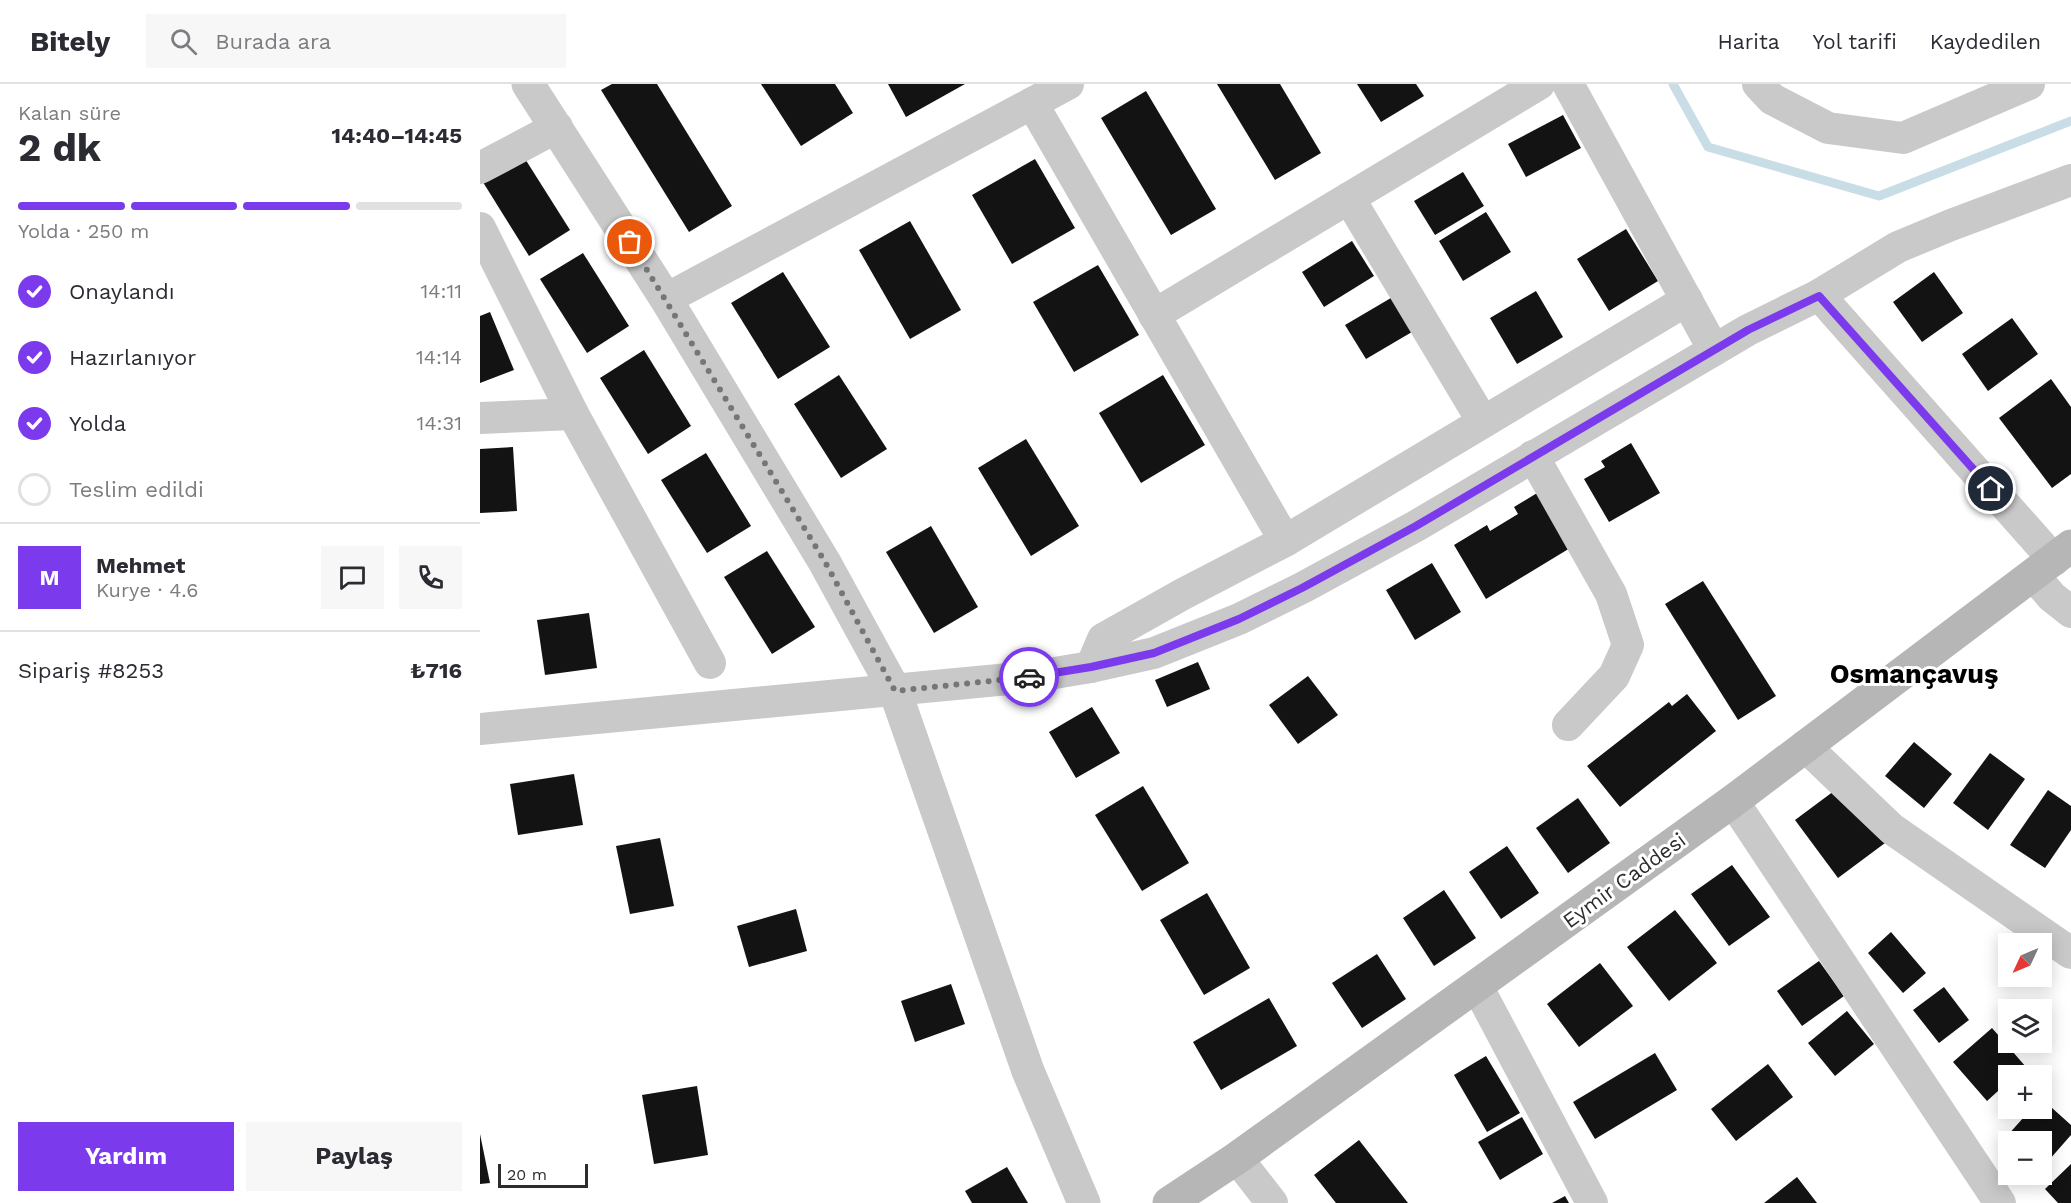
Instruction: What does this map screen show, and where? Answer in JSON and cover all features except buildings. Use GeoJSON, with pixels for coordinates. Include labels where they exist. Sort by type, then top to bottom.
{"type":"FeatureCollection","features":[{"type":"Feature","properties":{"kind":"main road","name":"Eymir Caddesi"},"geometry":{"type":"LineString","coordinates":[[1169,1203],[1238,1158],[1733,801],[2052,560]]}},
{"type":"Feature","properties":{"kind":"street"},"geometry":{"type":"LineString","coordinates":[[1154,315],[1539,84]]}},
{"type":"Feature","properties":{"kind":"street"},"geometry":{"type":"LineString","coordinates":[[1568,84],[1714,350]]}},
{"type":"Feature","properties":{"kind":"street"},"geometry":{"type":"LineString","coordinates":[[1758,84],[1772,99],[1828,128],[1904,138],[2029,84]]}},
{"type":"Feature","properties":{"kind":"street"},"geometry":{"type":"LineString","coordinates":[[535,86],[557,127],[666,299],[825,562],[895,691],[1028,1071],[1084,1203]]}},
{"type":"Feature","properties":{"kind":"street"},"geometry":{"type":"LineString","coordinates":[[666,299],[1053,90],[1154,315],[1285,540]]}},
{"type":"Feature","properties":{"kind":"street"},"geometry":{"type":"LineString","coordinates":[[480,168],[557,127]]}},
{"type":"Feature","properties":{"kind":"street"},"geometry":{"type":"LineString","coordinates":[[480,729],[1030,677],[1154,653],[1239,619],[1302,588],[1416,526],[1748,330],[1819,296],[1898,247],[2071,180]]}},
{"type":"Feature","properties":{"kind":"street"},"geometry":{"type":"LineString","coordinates":[[1349,198],[1483,422]]}},
{"type":"Feature","properties":{"kind":"street"},"geometry":{"type":"LineString","coordinates":[[480,228],[573,414],[710,663]]}},
{"type":"Feature","properties":{"kind":"street"},"geometry":{"type":"LineString","coordinates":[[1819,296],[2052,560],[2052,597],[2071,612]]}},
{"type":"Feature","properties":{"kind":"street"},"geometry":{"type":"LineString","coordinates":[[1091,667],[1103,639],[1285,540],[1687,300]]}},
{"type":"Feature","properties":{"kind":"street"},"geometry":{"type":"LineString","coordinates":[[480,418],[573,414]]}},
{"type":"Feature","properties":{"kind":"street"},"geometry":{"type":"LineString","coordinates":[[1533,456],[1611,594],[1628,645],[1614,676],[1568,725]]}},
{"type":"Feature","properties":{"kind":"street"},"geometry":{"type":"LineString","coordinates":[[1805,746],[1892,829],[2071,953]]}},
{"type":"Feature","properties":{"kind":"street"},"geometry":{"type":"LineString","coordinates":[[1733,801],[1989,1199]]}},
{"type":"Feature","properties":{"kind":"street"},"geometry":{"type":"LineString","coordinates":[[1477,986],[1592,1203]]}},
{"type":"Feature","properties":{"kind":"street"},"geometry":{"type":"LineString","coordinates":[[1238,1158],[1272,1203]]}},
{"type":"Feature","properties":{"kind":"waterway"},"geometry":{"type":"LineString","coordinates":[[1673,84],[1708,147],[1879,196],[2071,121]]}},
{"type":"Feature","properties":{"kind":"way so far"},"geometry":{"type":"LineString","coordinates":[[630,242],[825,562],[895,691],[1029,677]]}},
{"type":"Feature","properties":{"kind":"district","name":"Osmançavuş"},"geometry":{"type":"Point","coordinates":[1914,674]}},
{"type":"Feature","properties":{"kind":"route"},"geometry":{"type":"LineString","coordinates":[[1029,677],[1091,667],[1154,653],[1239,619],[1302,588],[1416,526],[1748,330],[1819,296],[1991,489]]}}]}
